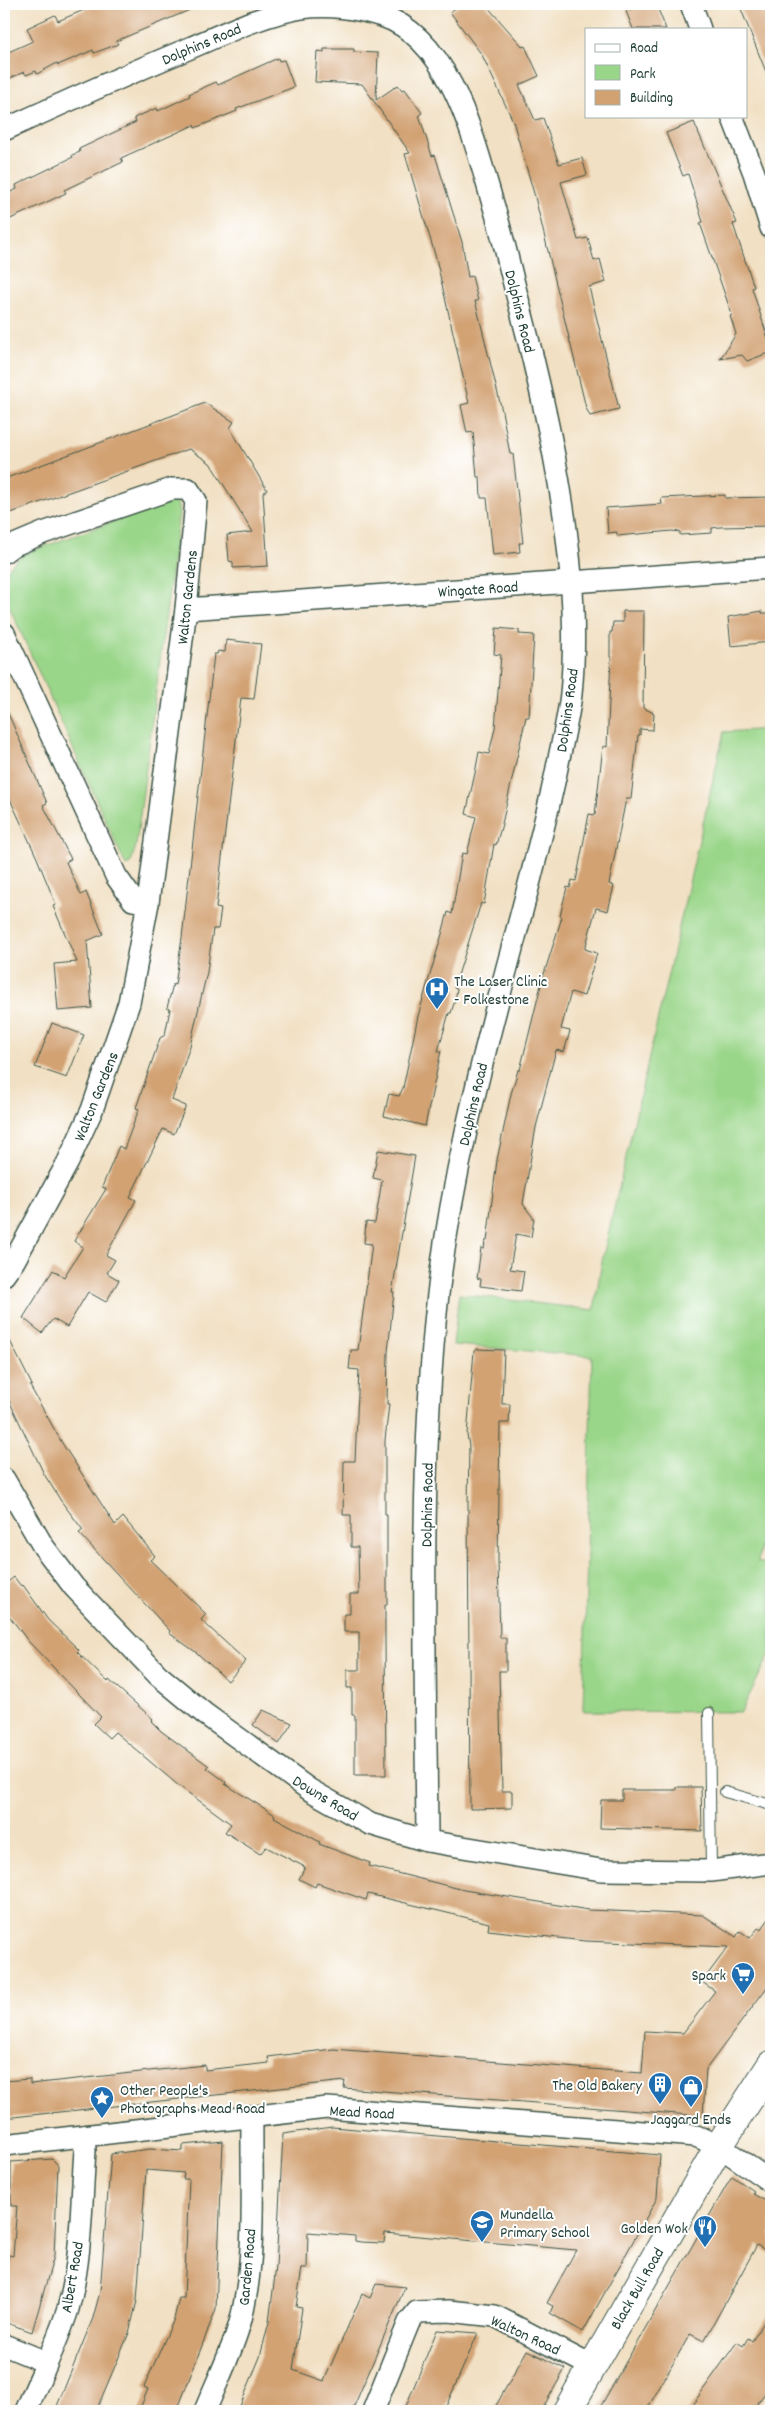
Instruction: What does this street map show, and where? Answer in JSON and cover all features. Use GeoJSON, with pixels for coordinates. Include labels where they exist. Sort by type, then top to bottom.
{"type":"FeatureCollection","features":[{"type":"Feature","properties":{"kind":"highway","name":"Black Bull Road"},"geometry":{"type":"LineString","coordinates":[[566,2411],[719,2146],[771,2066]]}},
{"type":"Feature","properties":{"kind":"street"},"geometry":{"type":"LineString","coordinates":[[690,4],[700,28]]}},
{"type":"Feature","properties":{"kind":"street","name":"Dolphins Road"},"geometry":{"type":"LineString","coordinates":[[4,130],[251,22],[305,7],[350,8],[386,17],[415,35],[438,63],[456,96],[480,162],[501,230],[537,376],[557,471],[571,581],[573,662],[570,700],[542,838],[475,1085],[453,1190],[435,1322],[428,1430],[425,1539],[427,1841]]}},
{"type":"Feature","properties":{"kind":"street"},"geometry":{"type":"LineString","coordinates":[[733,118],[754,173],[771,228]]}},
{"type":"Feature","properties":{"kind":"street","name":"Walton Gardens"},"geometry":{"type":"LineString","coordinates":[[4,552],[12,546],[43,533],[172,489],[188,488],[196,502],[186,610],[148,903],[129,1003],[92,1110],[68,1162],[4,1276]]}},
{"type":"Feature","properties":{"kind":"street","name":"Wingate Road"},"geometry":{"type":"LineString","coordinates":[[186,610],[771,568]]}},
{"type":"Feature","properties":{"kind":"street"},"geometry":{"type":"LineString","coordinates":[[4,633],[116,876],[133,900],[148,903]]}},
{"type":"Feature","properties":{"kind":"street","name":"Downs Road"},"geometry":{"type":"LineString","coordinates":[[4,1479],[43,1546],[74,1587],[158,1675],[205,1714],[310,1790],[370,1824],[427,1841],[601,1870],[711,1871],[771,1864]]}},
{"type":"Feature","properties":{"kind":"street","name":"Mead Road"},"geometry":{"type":"LineString","coordinates":[[4,2145],[337,2108],[696,2136],[719,2146],[771,2182]]}},
{"type":"Feature","properties":{"kind":"street","name":"Garden Road"},"geometry":{"type":"LineString","coordinates":[[205,2411],[241,2320],[246,2292],[250,2250],[252,2116]]}},
{"type":"Feature","properties":{"kind":"street","name":"Albert Road"},"geometry":{"type":"LineString","coordinates":[[26,2411],[67,2310],[75,2271],[85,2150],[84,2136]]}},
{"type":"Feature","properties":{"kind":"street","name":"Walton Road"},"geometry":{"type":"LineString","coordinates":[[372,2411],[409,2322],[417,2312],[449,2311],[494,2316],[591,2366]]}},
{"type":"Feature","properties":{"kind":"street"},"geometry":{"type":"LineString","coordinates":[[4,2344],[46,2362]]}},
{"type":"Feature","properties":{"kind":"lane"},"geometry":{"type":"LineString","coordinates":[[709,1713],[711,1871]]}},
{"type":"Feature","properties":{"kind":"lane"},"geometry":{"type":"LineString","coordinates":[[725,1792],[771,1805]]}},
{"type":"Feature","properties":{"kind":"green space"},"geometry":{"type":"Polygon","coordinates":[[[172,500],[177,502],[179,513],[136,846],[130,865],[126,866],[4,595],[4,581],[9,567],[24,554],[172,500]]]}},
{"type":"Feature","properties":{"kind":"green space"},"geometry":{"type":"Polygon","coordinates":[[[771,729],[771,1478],[758,1562],[771,1566],[771,1652],[741,1712],[583,1711],[592,1356],[453,1345],[459,1294],[594,1310],[602,1261],[724,732],[771,729]]]}},
{"type":"Feature","properties":{"kind":"building"},"geometry":{"type":"Polygon","coordinates":[[[98,4],[204,4],[116,41],[118,44],[94,53],[93,50],[58,65],[57,63],[37,74],[36,71],[26,75],[24,72],[4,81],[4,54],[33,41],[27,28],[55,15],[58,21],[98,4]]]}},
{"type":"Feature","properties":{"kind":"building"},"geometry":{"type":"Polygon","coordinates":[[[461,4],[485,4],[523,47],[525,46],[539,76],[519,85],[535,120],[543,118],[559,164],[582,158],[587,175],[561,182],[578,240],[588,238],[594,261],[600,259],[606,282],[589,287],[619,409],[590,416],[586,408],[535,197],[513,121],[482,55],[450,12],[461,4]]]}},
{"type":"Feature","properties":{"kind":"building"},"geometry":{"type":"Polygon","coordinates":[[[643,4],[656,4],[666,28],[633,28],[626,11],[643,4]]]}},
{"type":"Feature","properties":{"kind":"building"},"geometry":{"type":"Polygon","coordinates":[[[739,4],[771,4],[771,82],[770,82],[739,4]]]}},
{"type":"Feature","properties":{"kind":"building"},"geometry":{"type":"Polygon","coordinates":[[[324,49],[354,49],[354,52],[378,53],[376,100],[398,85],[402,90],[405,89],[422,113],[419,115],[432,156],[435,155],[462,242],[468,277],[472,276],[478,301],[475,301],[502,411],[510,454],[513,454],[523,543],[519,543],[520,552],[493,555],[487,498],[481,498],[480,477],[477,477],[473,432],[467,433],[461,405],[469,403],[436,258],[405,154],[410,153],[362,84],[315,82],[317,51],[324,52],[324,49]]]}},
{"type":"Feature","properties":{"kind":"building"},"geometry":{"type":"Polygon","coordinates":[[[278,58],[279,61],[284,60],[294,87],[236,109],[237,111],[195,128],[194,125],[121,158],[123,162],[64,190],[66,193],[4,222],[4,195],[17,189],[16,185],[73,157],[72,155],[80,152],[79,149],[136,122],[134,118],[157,108],[158,111],[216,82],[218,85],[278,58]]]}},
{"type":"Feature","properties":{"kind":"building"},"geometry":{"type":"Polygon","coordinates":[[[694,122],[737,223],[733,224],[754,287],[752,288],[771,348],[771,352],[747,361],[742,355],[720,359],[736,334],[730,316],[732,315],[700,223],[703,222],[688,174],[683,176],[666,133],[694,122]]]}},
{"type":"Feature","properties":{"kind":"building"},"geometry":{"type":"Polygon","coordinates":[[[205,403],[234,422],[230,428],[267,490],[263,493],[268,566],[233,568],[233,562],[229,561],[227,535],[253,532],[210,463],[189,449],[8,514],[4,503],[4,479],[205,403]]]}},
{"type":"Feature","properties":{"kind":"building"},"geometry":{"type":"Polygon","coordinates":[[[725,495],[725,498],[771,497],[771,526],[720,527],[712,528],[712,533],[680,535],[680,532],[672,531],[617,536],[617,532],[608,533],[606,508],[662,504],[661,498],[725,495]]]}},
{"type":"Feature","properties":{"kind":"building"},"geometry":{"type":"Polygon","coordinates":[[[623,611],[644,611],[643,708],[654,713],[653,730],[640,729],[640,735],[638,735],[631,799],[626,799],[609,884],[614,886],[608,911],[596,908],[585,949],[597,953],[584,996],[571,992],[561,1029],[570,1031],[564,1052],[556,1050],[536,1127],[523,1204],[534,1219],[531,1237],[516,1234],[510,1269],[524,1271],[521,1291],[480,1286],[481,1279],[477,1278],[481,1248],[484,1249],[485,1241],[487,1241],[497,1160],[511,1094],[518,1070],[520,1070],[543,977],[562,917],[560,916],[567,887],[570,888],[572,880],[576,881],[589,814],[595,815],[603,746],[607,747],[611,657],[610,632],[612,632],[613,622],[623,622],[623,611]]]}},
{"type":"Feature","properties":{"kind":"building"},"geometry":{"type":"Polygon","coordinates":[[[762,611],[762,613],[769,613],[771,642],[731,646],[728,617],[762,611]]]}},
{"type":"Feature","properties":{"kind":"building"},"geometry":{"type":"Polygon","coordinates":[[[496,628],[519,630],[519,634],[534,635],[529,717],[526,717],[502,824],[496,845],[494,844],[484,904],[481,903],[454,988],[457,989],[455,1000],[451,1013],[449,1013],[438,1051],[441,1051],[425,1126],[384,1116],[389,1094],[399,1096],[403,1088],[418,1016],[448,912],[452,914],[462,853],[467,854],[476,817],[466,814],[479,752],[489,754],[495,728],[501,655],[494,654],[496,628]]]}},
{"type":"Feature","properties":{"kind":"building"},"geometry":{"type":"Polygon","coordinates":[[[226,640],[261,644],[254,699],[241,698],[216,908],[221,909],[218,929],[213,929],[207,972],[190,1046],[172,1100],[186,1106],[174,1134],[163,1129],[130,1197],[136,1200],[106,1255],[115,1260],[107,1273],[119,1280],[106,1302],[88,1292],[67,1327],[53,1319],[42,1333],[23,1318],[53,1270],[64,1277],[83,1247],[74,1241],[106,1189],[102,1187],[119,1146],[124,1149],[139,1109],[136,1108],[160,1038],[165,1035],[170,1009],[167,1008],[173,984],[175,985],[182,938],[214,654],[217,654],[218,651],[225,652],[226,640]]]}},
{"type":"Feature","properties":{"kind":"building"},"geometry":{"type":"Polygon","coordinates":[[[4,704],[47,803],[43,805],[71,859],[66,862],[81,895],[86,892],[103,934],[87,941],[92,1008],[58,1011],[54,964],[77,962],[53,906],[56,905],[37,858],[4,786],[4,704]]]}},
{"type":"Feature","properties":{"kind":"building"},"geometry":{"type":"Polygon","coordinates":[[[52,1023],[84,1035],[67,1078],[35,1067],[52,1023]]]}},
{"type":"Feature","properties":{"kind":"building"},"geometry":{"type":"Polygon","coordinates":[[[378,1150],[415,1156],[392,1292],[394,1292],[388,1352],[387,1404],[389,1404],[385,1440],[385,1514],[387,1514],[387,1605],[385,1605],[386,1775],[355,1775],[355,1715],[352,1715],[352,1688],[347,1688],[347,1670],[359,1670],[359,1632],[344,1632],[344,1614],[350,1614],[350,1594],[359,1594],[358,1547],[351,1547],[351,1515],[343,1515],[344,1461],[355,1461],[359,1370],[349,1369],[351,1350],[358,1350],[372,1244],[364,1243],[366,1222],[375,1223],[382,1180],[373,1178],[378,1150]]]}},
{"type":"Feature","properties":{"kind":"building"},"geometry":{"type":"Polygon","coordinates":[[[4,1329],[32,1385],[30,1386],[62,1443],[115,1525],[123,1517],[155,1556],[150,1560],[206,1614],[201,1620],[246,1661],[228,1681],[197,1653],[169,1633],[170,1631],[79,1533],[83,1530],[44,1474],[4,1390],[4,1329]]]}},
{"type":"Feature","properties":{"kind":"building"},"geometry":{"type":"Polygon","coordinates":[[[476,1349],[504,1350],[502,1404],[510,1404],[509,1423],[500,1423],[498,1561],[500,1638],[506,1638],[506,1671],[499,1671],[502,1791],[512,1791],[512,1808],[470,1809],[469,1446],[467,1435],[474,1351],[476,1349]]]}},
{"type":"Feature","properties":{"kind":"building"},"geometry":{"type":"Polygon","coordinates":[[[14,1577],[21,1586],[23,1585],[48,1620],[79,1650],[77,1652],[108,1682],[109,1680],[153,1719],[151,1721],[161,1731],[209,1766],[207,1768],[226,1782],[225,1784],[275,1815],[274,1817],[320,1842],[319,1844],[370,1863],[369,1866],[464,1890],[589,1910],[703,1915],[736,1937],[740,1931],[750,1938],[758,1928],[761,1930],[771,1916],[771,1982],[706,2069],[703,2116],[344,2088],[345,2081],[4,2118],[4,2081],[30,2079],[30,2084],[205,2065],[205,2070],[269,2063],[268,2057],[333,2049],[642,2073],[645,2031],[683,2033],[715,1991],[702,1982],[728,1947],[585,1941],[488,1930],[489,1923],[368,1894],[366,1900],[317,1883],[315,1887],[299,1879],[305,1867],[266,1847],[260,1854],[225,1832],[231,1824],[179,1786],[115,1732],[109,1738],[94,1724],[101,1717],[28,1641],[4,1609],[4,1585],[14,1577]]]}},
{"type":"Feature","properties":{"kind":"building"},"geometry":{"type":"Polygon","coordinates":[[[263,1710],[292,1723],[279,1744],[253,1725],[263,1710]]]}},
{"type":"Feature","properties":{"kind":"building"},"geometry":{"type":"Polygon","coordinates":[[[676,1787],[701,1787],[702,1831],[600,1828],[601,1800],[622,1800],[622,1790],[676,1790],[676,1787]]]}},
{"type":"Feature","properties":{"kind":"building"},"geometry":{"type":"Polygon","coordinates":[[[332,2127],[660,2155],[657,2198],[583,2332],[550,2313],[553,2306],[547,2303],[576,2250],[385,2233],[384,2243],[361,2242],[355,2241],[355,2236],[308,2232],[307,2268],[302,2268],[296,2307],[302,2308],[293,2370],[324,2381],[362,2294],[370,2298],[376,2284],[405,2287],[352,2411],[238,2411],[260,2357],[269,2322],[276,2267],[283,2134],[332,2127]]]}},
{"type":"Feature","properties":{"kind":"building"},"geometry":{"type":"Polygon","coordinates":[[[223,2141],[216,2309],[177,2411],[139,2411],[148,2389],[144,2387],[174,2319],[179,2298],[184,2298],[189,2179],[183,2179],[184,2173],[146,2170],[137,2301],[129,2333],[96,2411],[55,2411],[93,2318],[100,2292],[111,2154],[150,2149],[183,2151],[183,2145],[223,2141]]]}},
{"type":"Feature","properties":{"kind":"building"},"geometry":{"type":"Polygon","coordinates":[[[52,2159],[58,2165],[54,2256],[32,2332],[4,2322],[4,2274],[9,2255],[13,2256],[17,2206],[11,2206],[11,2162],[52,2159]]]}},
{"type":"Feature","properties":{"kind":"building"},"geometry":{"type":"Polygon","coordinates":[[[732,2176],[754,2191],[753,2194],[771,2204],[771,2254],[757,2245],[704,2341],[690,2334],[646,2411],[598,2411],[732,2176]]]}},
{"type":"Feature","properties":{"kind":"building"},"geometry":{"type":"Polygon","coordinates":[[[771,2311],[771,2385],[752,2411],[688,2411],[737,2342],[743,2346],[748,2338],[752,2341],[771,2311]]]}},
{"type":"Feature","properties":{"kind":"building"},"geometry":{"type":"Polygon","coordinates":[[[437,2330],[478,2333],[444,2411],[404,2411],[437,2330]]]}},
{"type":"Feature","properties":{"kind":"building"},"geometry":{"type":"Polygon","coordinates":[[[527,2350],[565,2369],[541,2411],[493,2411],[527,2350]]]}},
{"type":"Feature","properties":{"kind":"place","name":"The Laser Clinic - Folkestone"},"geometry":{"type":"Point","coordinates":[437,1010]}},
{"type":"Feature","properties":{"kind":"place","name":"Spark"},"geometry":{"type":"Point","coordinates":[743,1995]}},
{"type":"Feature","properties":{"kind":"place","name":"The Old Bakery"},"geometry":{"type":"Point","coordinates":[660,2105]}},
{"type":"Feature","properties":{"kind":"place","name":"Jaggard Ends"},"geometry":{"type":"Point","coordinates":[691,2108]}},
{"type":"Feature","properties":{"kind":"place","name":"Other People's Photographs Mead Road"},"geometry":{"type":"Point","coordinates":[102,2119]}},
{"type":"Feature","properties":{"kind":"place","name":"Mundella Primary School"},"geometry":{"type":"Point","coordinates":[482,2243]}},
{"type":"Feature","properties":{"kind":"place","name":"Golden Wok"},"geometry":{"type":"Point","coordinates":[705,2248]}}]}
